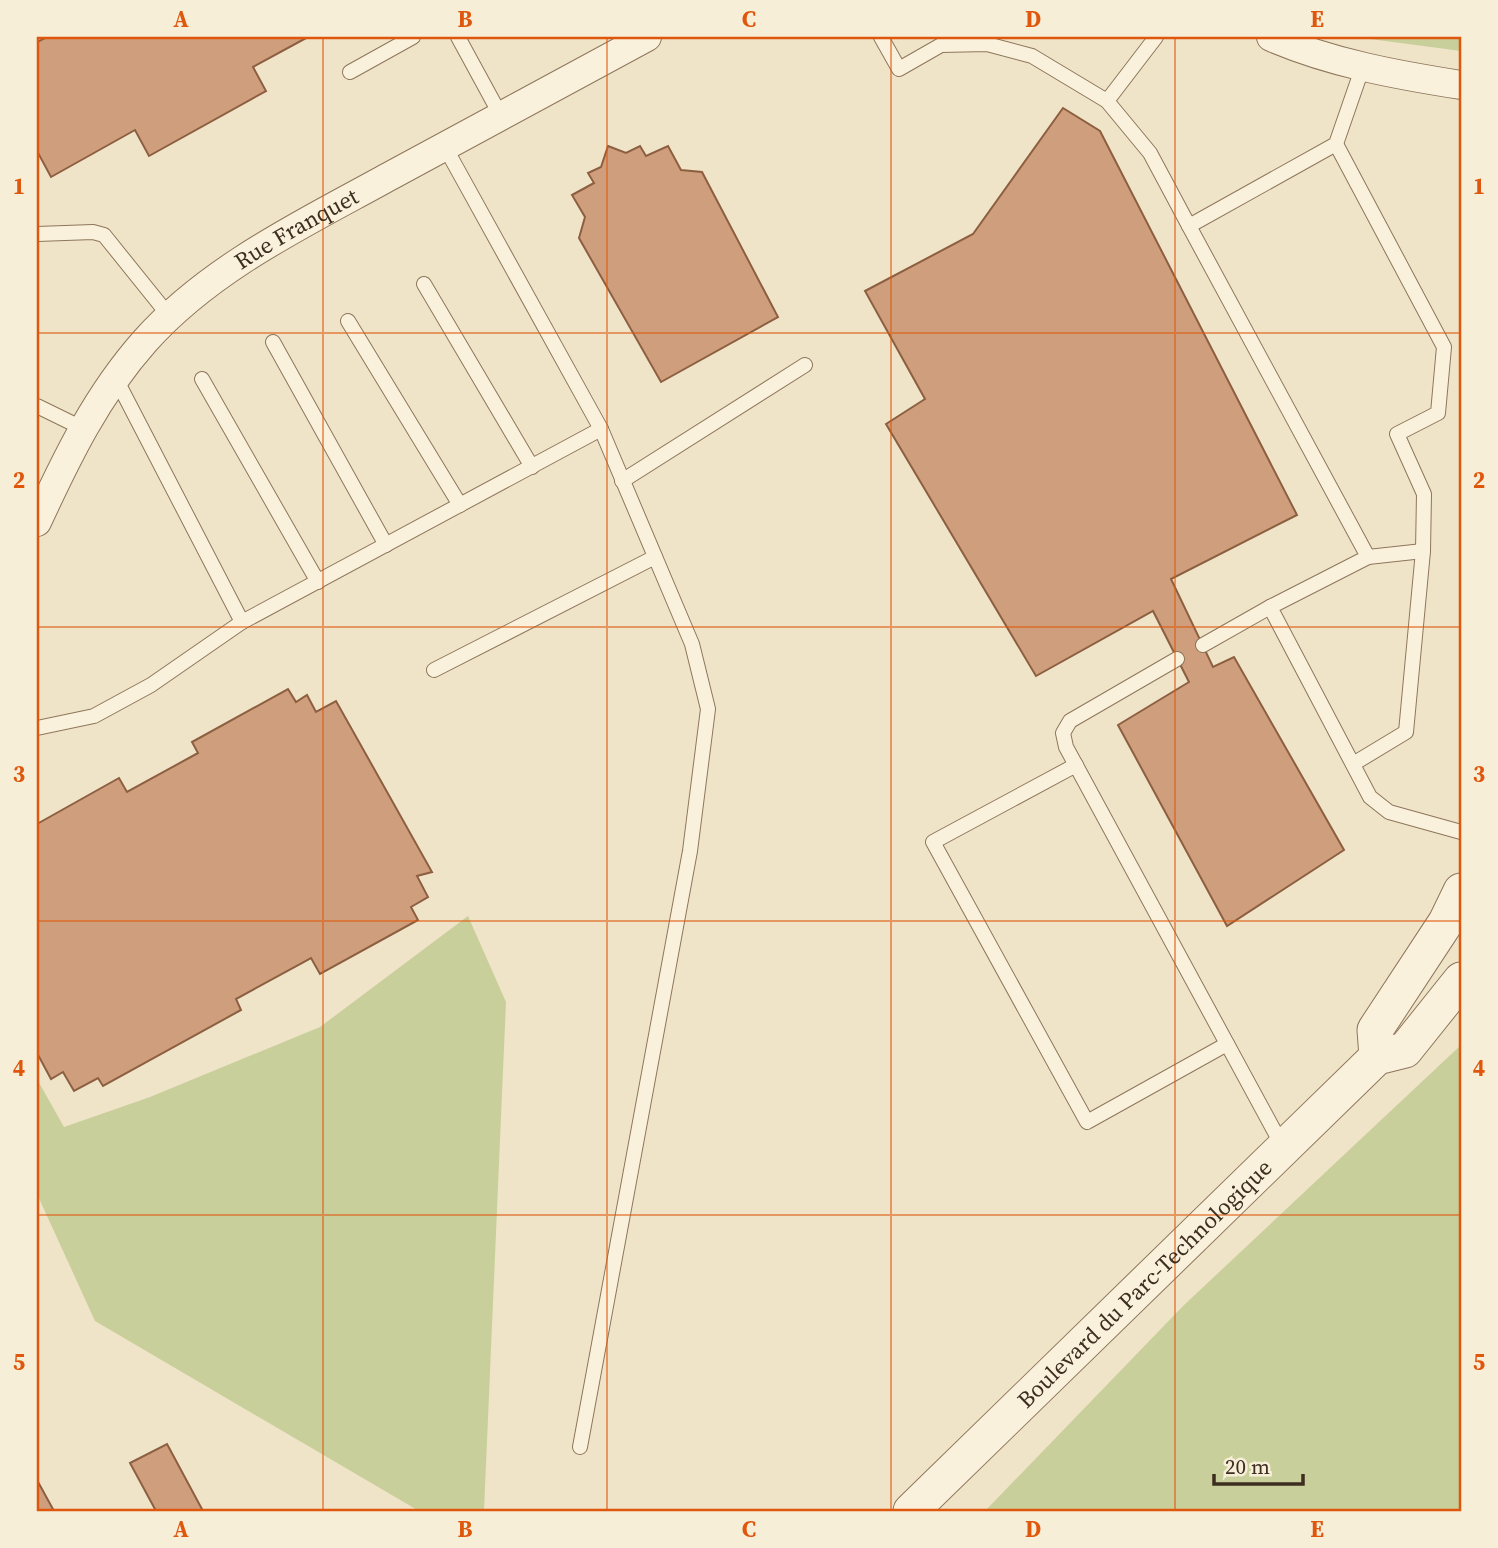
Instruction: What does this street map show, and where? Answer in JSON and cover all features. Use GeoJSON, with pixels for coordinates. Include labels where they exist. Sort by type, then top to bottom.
{"type":"FeatureCollection","features":[{"type":"Feature","properties":{"kind":"street","name":"Rue Franquet"},"geometry":{"type":"LineString","coordinates":[[37,522],[82,428],[115,377],[170,317],[219,277],[280,236],[647,37]]}},
{"type":"Feature","properties":{"kind":"street"},"geometry":{"type":"LineString","coordinates":[[1271,37],[1301,50],[1363,66],[1461,85]]}},
{"type":"Feature","properties":{"kind":"street"},"geometry":{"type":"LineString","coordinates":[[1377,1057],[1375,1030],[1446,922],[1461,891]]}},
{"type":"Feature","properties":{"kind":"street","name":"Boulevard du Parc-Technologique"},"geometry":{"type":"LineString","coordinates":[[911,1511],[1377,1057],[1405,1050],[1461,980]]}},
{"type":"Feature","properties":{"kind":"lane"},"geometry":{"type":"LineString","coordinates":[[350,72],[413,37]]}},
{"type":"Feature","properties":{"kind":"lane"},"geometry":{"type":"LineString","coordinates":[[458,37],[501,116]]}},
{"type":"Feature","properties":{"kind":"lane"},"geometry":{"type":"LineString","coordinates":[[881,37],[899,69],[942,45],[987,44],[1032,56],[1107,101],[1150,153],[1368,557]]}},
{"type":"Feature","properties":{"kind":"lane"},"geometry":{"type":"LineString","coordinates":[[1107,101],[1156,37]]}},
{"type":"Feature","properties":{"kind":"lane"},"geometry":{"type":"LineString","coordinates":[[1189,226],[1336,144],[1363,66]]}},
{"type":"Feature","properties":{"kind":"lane"},"geometry":{"type":"LineString","coordinates":[[1336,144],[1444,347],[1437,413],[1397,434],[1424,494],[1423,551],[1406,733],[1353,764]]}},
{"type":"Feature","properties":{"kind":"lane"},"geometry":{"type":"LineString","coordinates":[[445,146],[601,429],[692,644],[709,709],[690,850],[580,1447]]}},
{"type":"Feature","properties":{"kind":"lane"},"geometry":{"type":"LineString","coordinates":[[37,234],[93,232],[104,235],[170,317]]}},
{"type":"Feature","properties":{"kind":"lane"},"geometry":{"type":"LineString","coordinates":[[424,284],[532,467]]}},
{"type":"Feature","properties":{"kind":"lane"},"geometry":{"type":"LineString","coordinates":[[348,321],[460,505]]}},
{"type":"Feature","properties":{"kind":"lane"},"geometry":{"type":"LineString","coordinates":[[273,342],[386,545]]}},
{"type":"Feature","properties":{"kind":"lane"},"geometry":{"type":"LineString","coordinates":[[622,481],[805,365]]}},
{"type":"Feature","properties":{"kind":"lane"},"geometry":{"type":"LineString","coordinates":[[115,377],[242,622]]}},
{"type":"Feature","properties":{"kind":"lane"},"geometry":{"type":"LineString","coordinates":[[202,379],[318,582]]}},
{"type":"Feature","properties":{"kind":"lane"},"geometry":{"type":"LineString","coordinates":[[37,406],[82,428]]}},
{"type":"Feature","properties":{"kind":"lane"},"geometry":{"type":"LineString","coordinates":[[37,728],[94,716],[151,685],[242,622],[601,429]]}},
{"type":"Feature","properties":{"kind":"lane"},"geometry":{"type":"LineString","coordinates":[[1203,646],[1270,607],[1368,557],[1423,551]]}},
{"type":"Feature","properties":{"kind":"lane"},"geometry":{"type":"LineString","coordinates":[[434,670],[655,557]]}},
{"type":"Feature","properties":{"kind":"lane"},"geometry":{"type":"LineString","coordinates":[[1270,607],[1370,797],[1389,812],[1461,832]]}},
{"type":"Feature","properties":{"kind":"lane"},"geometry":{"type":"LineString","coordinates":[[1177,659],[1070,722],[1063,733],[1076,765],[1284,1149]]}},
{"type":"Feature","properties":{"kind":"lane"},"geometry":{"type":"LineString","coordinates":[[1076,765],[933,842],[1087,1122],[1227,1044]]}},
{"type":"Feature","properties":{"kind":"green space"},"geometry":{"type":"Polygon","coordinates":[[[1355,37],[1461,37],[1461,51],[1355,37]]]}},
{"type":"Feature","properties":{"kind":"green space"},"geometry":{"type":"Polygon","coordinates":[[[468,916],[506,1002],[484,1511],[419,1511],[95,1321],[37,1194],[37,1079],[64,1127],[150,1097],[320,1027],[468,916]]]}},
{"type":"Feature","properties":{"kind":"green space"},"geometry":{"type":"Polygon","coordinates":[[[1461,1045],[1461,1511],[985,1511],[1183,1306],[1461,1045]]]}},
{"type":"Feature","properties":{"kind":"building"},"geometry":{"type":"Polygon","coordinates":[[[47,37],[308,37],[253,67],[266,91],[149,156],[135,130],[51,177],[37,151],[37,42],[47,37]]]}},
{"type":"Feature","properties":{"kind":"building"},"geometry":{"type":"Polygon","coordinates":[[[1063,108],[1100,131],[1297,515],[1171,579],[1213,667],[1234,657],[1344,850],[1227,926],[1118,725],[1189,682],[1153,611],[1036,676],[886,424],[925,399],[865,291],[973,234],[1063,108]]]}},
{"type":"Feature","properties":{"kind":"building"},"geometry":{"type":"Polygon","coordinates":[[[608,146],[626,153],[640,146],[646,156],[668,146],[681,170],[702,172],[778,317],[661,382],[579,238],[585,217],[572,195],[594,183],[588,173],[601,167],[608,146]]]}},
{"type":"Feature","properties":{"kind":"building"},"geometry":{"type":"Polygon","coordinates":[[[288,689],[296,702],[307,695],[316,712],[336,701],[432,872],[417,876],[428,897],[411,907],[418,920],[320,974],[311,958],[236,999],[241,1010],[103,1086],[98,1078],[74,1091],[63,1072],[51,1079],[37,1053],[37,824],[119,778],[127,792],[198,753],[192,742],[288,689]]]}},
{"type":"Feature","properties":{"kind":"building"},"geometry":{"type":"Polygon","coordinates":[[[167,1444],[203,1511],[156,1511],[130,1463],[167,1444]]]}},
{"type":"Feature","properties":{"kind":"building"},"geometry":{"type":"Polygon","coordinates":[[[37,1480],[54,1511],[37,1511],[37,1480]]]}}]}
